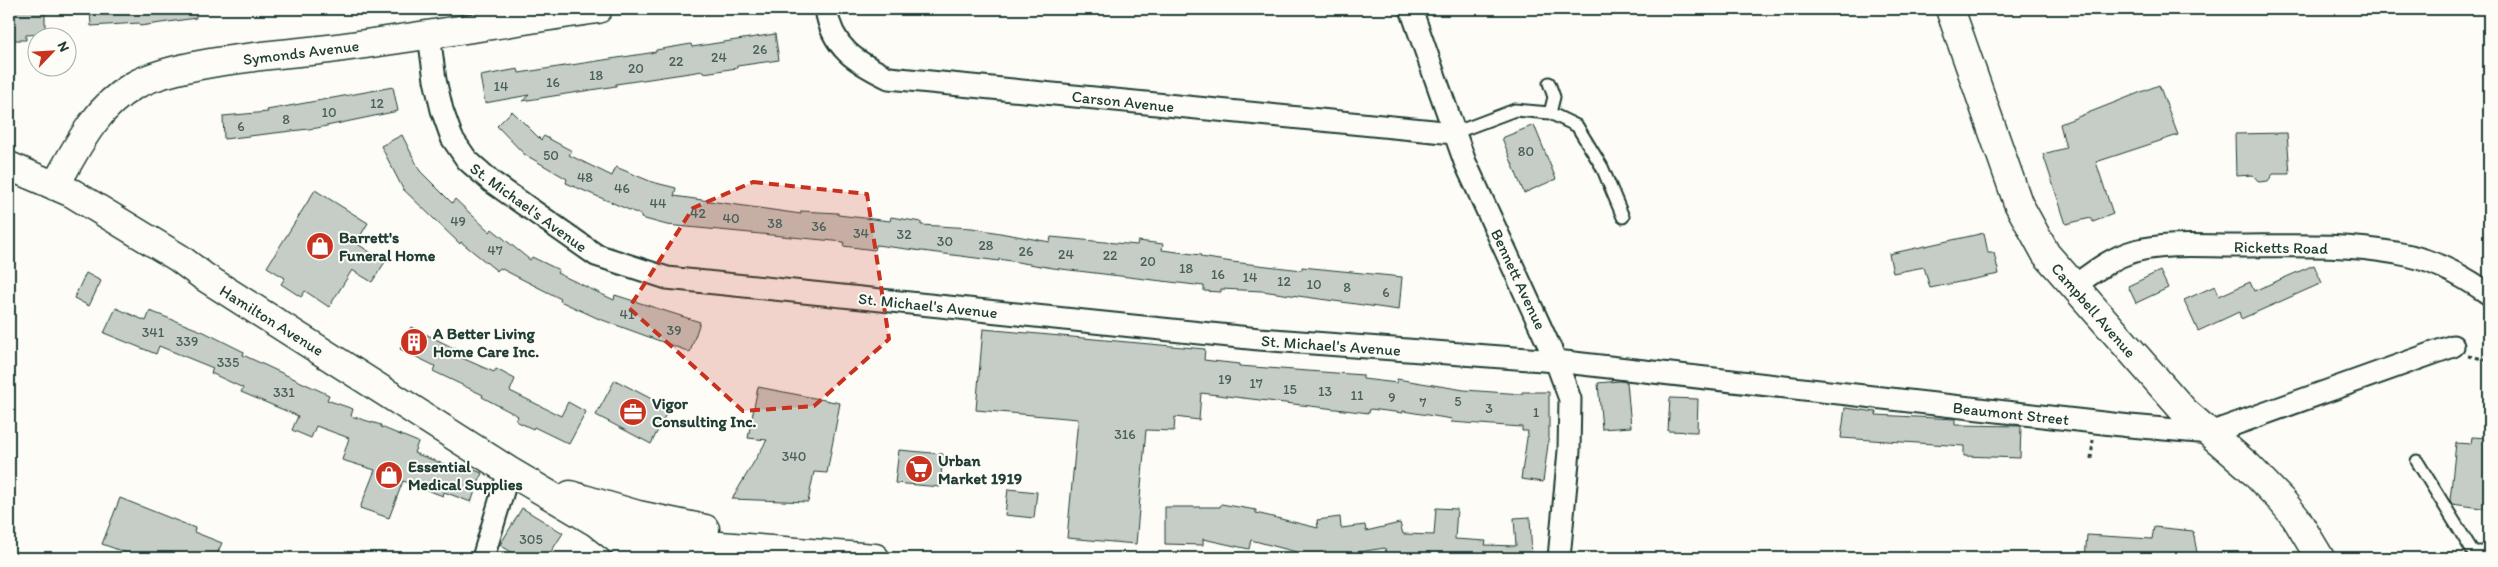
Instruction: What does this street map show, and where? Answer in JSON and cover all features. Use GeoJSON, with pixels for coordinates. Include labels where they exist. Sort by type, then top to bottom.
{"type":"FeatureCollection","features":[{"type":"Feature","properties":{"kind":"street","name":"Symonds Avenue"},"geometry":{"type":"LineString","coordinates":[[55,186],[90,126],[105,108],[118,96],[151,78],[215,64],[429,35],[598,9]]}},
{"type":"Feature","properties":{"kind":"street","name":"Carson Avenue"},"geometry":{"type":"LineString","coordinates":[[826,9],[831,29],[842,47],[860,64],[889,78],[1454,133]]}},
{"type":"Feature","properties":{"kind":"street","name":"Bennett Avenue"},"geometry":{"type":"LineString","coordinates":[[1411,9],[1454,133],[1556,361],[1570,399],[1569,451],[1559,558]]}},
{"type":"Feature","properties":{"kind":"street","name":"Campbell Avenue"},"geometry":{"type":"LineString","coordinates":[[1950,9],[2018,203],[2046,254],[2159,385],[2184,411],[2248,466],[2282,501],[2296,518],[2320,558]]}},
{"type":"Feature","properties":{"kind":"street","name":"St. Michael's Avenue"},"geometry":{"type":"LineString","coordinates":[[429,35],[435,80],[442,110],[452,138],[466,160],[492,182],[596,255],[667,278],[1260,339],[1556,361]]}},
{"type":"Feature","properties":{"kind":"street","name":"Hamilton Avenue"},"geometry":{"type":"LineString","coordinates":[[9,166],[72,193],[179,258],[203,276],[520,477],[597,523],[656,552]]}},
{"type":"Feature","properties":{"kind":"street","name":"Ricketts Road"},"geometry":{"type":"LineString","coordinates":[[2073,287],[2116,259],[2134,251],[2166,246],[2267,246],[2365,249],[2398,253],[2451,272],[2489,294]]}},
{"type":"Feature","properties":{"kind":"street","name":"Beaumont Street"},"geometry":{"type":"LineString","coordinates":[[1556,361],[2121,425],[2210,433],[2453,346]]}},
{"type":"Feature","properties":{"kind":"street","name":"Hamilton Avenue"},"geometry":{"type":"LineString","coordinates":[[520,477],[638,515],[712,530],[799,552]]}},
{"type":"Feature","properties":{"kind":"street"},"geometry":{"type":"LineString","coordinates":[[483,558],[520,477]]}},
{"type":"Feature","properties":{"kind":"street"},"geometry":{"type":"LineString","coordinates":[[638,515],[656,552],[799,552],[875,558]]}},
{"type":"Feature","properties":{"kind":"lane"},"geometry":{"type":"LineString","coordinates":[[1549,83],[1554,98],[1550,113]]}},
{"type":"Feature","properties":{"kind":"lane"},"geometry":{"type":"LineString","coordinates":[[1454,133],[1515,110],[1550,113],[1577,126],[1602,166],[1623,217]]}},
{"type":"Feature","properties":{"kind":"lane"},"geometry":{"type":"LineString","coordinates":[[2417,461],[2473,552],[2489,552]]}},
{"type":"Feature","properties":{"kind":"highlighted area"},"geometry":{"type":"Polygon","coordinates":[[[753,182],[867,194],[889,339],[814,406],[743,411],[629,308],[693,208],[753,182]]]}},
{"type":"Feature","properties":{"kind":"building"},"geometry":{"type":"Polygon","coordinates":[[[9,9],[45,9],[45,28],[28,28],[26,40],[9,40],[9,9]]]}},
{"type":"Feature","properties":{"kind":"building"},"geometry":{"type":"Polygon","coordinates":[[[90,9],[195,9],[196,18],[140,26],[139,23],[91,26],[90,9]]]}},
{"type":"Feature","properties":{"kind":"building"},"geometry":{"type":"Polygon","coordinates":[[[775,34],[779,60],[704,73],[703,71],[616,84],[616,86],[522,101],[529,95],[485,103],[480,76],[518,69],[519,73],[656,52],[656,50],[691,44],[692,47],[775,34]]]}},
{"type":"Feature","properties":{"kind":"building"},"geometry":{"type":"Polygon","coordinates":[[[2159,85],[2178,135],[2096,162],[2113,214],[2093,222],[2091,218],[2066,224],[2043,154],[2066,148],[2060,124],[2159,85]]]}},
{"type":"Feature","properties":{"kind":"building"},"geometry":{"type":"Polygon","coordinates":[[[393,87],[398,111],[317,128],[224,139],[223,116],[268,112],[267,110],[393,87]]]}},
{"type":"Feature","properties":{"kind":"building"},"geometry":{"type":"Polygon","coordinates":[[[512,111],[541,140],[544,136],[572,151],[569,155],[612,176],[616,167],[652,182],[676,188],[674,196],[801,214],[801,211],[838,213],[838,215],[890,221],[891,217],[921,222],[921,225],[972,228],[1050,242],[1051,237],[1137,245],[1138,241],[1163,244],[1162,250],[1201,255],[1201,257],[1232,262],[1302,270],[1302,267],[1402,277],[1399,310],[1262,291],[1221,289],[1221,292],[1204,291],[1204,286],[1053,268],[999,259],[999,261],[876,245],[875,250],[843,246],[844,242],[667,225],[641,218],[641,215],[566,183],[567,179],[524,154],[497,126],[512,111]]]}},
{"type":"Feature","properties":{"kind":"building"},"geometry":{"type":"Polygon","coordinates":[[[1534,125],[1556,179],[1524,193],[1502,138],[1534,125]]]}},
{"type":"Feature","properties":{"kind":"building"},"geometry":{"type":"Polygon","coordinates":[[[2287,133],[2290,174],[2273,174],[2268,181],[2259,182],[2253,175],[2236,176],[2235,134],[2287,133]]]}},
{"type":"Feature","properties":{"kind":"building"},"geometry":{"type":"Polygon","coordinates":[[[402,135],[420,171],[452,203],[455,199],[490,232],[492,229],[530,260],[532,257],[559,270],[557,273],[614,300],[615,295],[700,322],[690,352],[597,318],[560,301],[561,299],[500,268],[497,271],[461,242],[460,244],[403,189],[381,146],[402,135]]]}},
{"type":"Feature","properties":{"kind":"building","name":"Barrett's Funeral Home"},"geometry":{"type":"Polygon","coordinates":[[[315,190],[368,223],[356,243],[385,262],[372,282],[352,270],[329,307],[305,291],[301,297],[281,284],[285,278],[267,267],[315,190]]]}},
{"type":"Feature","properties":{"kind":"building"},"geometry":{"type":"Polygon","coordinates":[[[1984,233],[1988,253],[1994,253],[1999,274],[1930,288],[1924,267],[1893,273],[1889,254],[1984,233]]]}},
{"type":"Feature","properties":{"kind":"building"},"geometry":{"type":"Polygon","coordinates":[[[2314,265],[2322,283],[2241,319],[2239,312],[2198,331],[2184,300],[2215,286],[2219,296],[2250,282],[2254,291],[2314,265]]]}},
{"type":"Feature","properties":{"kind":"building"},"geometry":{"type":"Polygon","coordinates":[[[2160,271],[2168,288],[2136,303],[2128,286],[2160,271]]]}},
{"type":"Feature","properties":{"kind":"building"},"geometry":{"type":"Polygon","coordinates":[[[86,273],[101,281],[89,306],[74,298],[86,273]]]}},
{"type":"Feature","properties":{"kind":"building"},"geometry":{"type":"Polygon","coordinates":[[[116,308],[146,321],[150,311],[204,332],[244,352],[243,355],[329,395],[327,400],[353,409],[351,416],[381,425],[381,427],[418,442],[414,453],[457,469],[459,464],[482,473],[471,502],[444,492],[443,496],[403,481],[389,518],[360,508],[375,470],[342,460],[349,438],[316,426],[311,438],[292,430],[298,416],[241,392],[243,388],[211,373],[213,368],[159,346],[156,354],[104,333],[116,308]]]}},
{"type":"Feature","properties":{"kind":"building"},"geometry":{"type":"Polygon","coordinates":[[[411,327],[464,353],[462,358],[494,372],[496,369],[515,379],[510,391],[561,416],[568,402],[586,412],[569,444],[534,427],[533,429],[516,421],[518,416],[482,397],[483,395],[433,371],[435,366],[400,349],[411,327]]]}},
{"type":"Feature","properties":{"kind":"building"},"geometry":{"type":"Polygon","coordinates":[[[983,329],[1205,349],[1204,360],[1239,364],[1239,366],[1363,375],[1363,379],[1397,383],[1397,379],[1464,390],[1522,394],[1522,392],[1549,392],[1549,437],[1543,482],[1521,479],[1528,431],[1522,431],[1522,427],[1451,422],[1452,419],[1403,411],[1403,413],[1370,409],[1369,413],[1201,393],[1199,420],[1175,417],[1174,431],[1146,430],[1136,544],[1067,538],[1078,419],[976,410],[983,329]]]}},
{"type":"Feature","properties":{"kind":"building","name":"Vigor Consulting Inc."},"geometry":{"type":"Polygon","coordinates":[[[615,380],[669,408],[651,444],[596,415],[615,380]]]}},
{"type":"Feature","properties":{"kind":"building"},"geometry":{"type":"Polygon","coordinates":[[[1627,382],[1631,427],[1602,429],[1598,383],[1627,382]]]}},
{"type":"Feature","properties":{"kind":"building"},"geometry":{"type":"Polygon","coordinates":[[[758,387],[840,403],[827,473],[814,472],[808,502],[732,499],[767,440],[748,438],[758,387]]]}},
{"type":"Feature","properties":{"kind":"building"},"geometry":{"type":"Polygon","coordinates":[[[1670,398],[1698,399],[1697,432],[1668,431],[1670,398]]]}},
{"type":"Feature","properties":{"kind":"building"},"geometry":{"type":"Polygon","coordinates":[[[1845,408],[1877,412],[1876,415],[1955,419],[1955,425],[2021,426],[2020,458],[1964,456],[1964,446],[1841,438],[1845,408]]]}},
{"type":"Feature","properties":{"kind":"building"},"geometry":{"type":"Polygon","coordinates":[[[2472,437],[2489,438],[2489,509],[2452,504],[2450,500],[2456,443],[2471,444],[2472,437]]]}},
{"type":"Feature","properties":{"kind":"building","name":"Urban Market 1919"},"geometry":{"type":"Polygon","coordinates":[[[899,450],[943,454],[940,487],[895,483],[899,450]]]}},
{"type":"Feature","properties":{"kind":"building"},"geometry":{"type":"Polygon","coordinates":[[[1008,489],[1037,492],[1034,518],[1005,515],[1008,489]]]}},
{"type":"Feature","properties":{"kind":"building"},"geometry":{"type":"Polygon","coordinates":[[[120,498],[195,528],[194,532],[222,543],[215,558],[141,558],[102,544],[120,498]]]}},
{"type":"Feature","properties":{"kind":"building"},"geometry":{"type":"Polygon","coordinates":[[[1221,504],[1256,510],[1256,513],[1318,528],[1317,520],[1340,517],[1341,528],[1365,525],[1366,531],[1400,523],[1403,534],[1434,535],[1436,508],[1457,509],[1455,539],[1486,541],[1485,545],[1516,546],[1514,518],[1530,517],[1532,558],[1387,558],[1385,548],[1319,558],[1251,540],[1249,549],[1203,539],[1203,545],[1165,544],[1165,507],[1220,507],[1221,504]]]}},
{"type":"Feature","properties":{"kind":"building"},"geometry":{"type":"Polygon","coordinates":[[[522,508],[563,533],[547,558],[521,558],[500,545],[522,508]]]}},
{"type":"Feature","properties":{"kind":"building"},"geometry":{"type":"Polygon","coordinates":[[[2154,527],[2193,531],[2198,558],[2085,558],[2087,535],[2152,539],[2154,527]]]}},
{"type":"Feature","properties":{"kind":"place","name":"Barrett's Funeral Home"},"geometry":{"type":"Point","coordinates":[320,246]}},
{"type":"Feature","properties":{"kind":"place","name":"A Better Living Home Care Inc."},"geometry":{"type":"Point","coordinates":[414,342]}},
{"type":"Feature","properties":{"kind":"place","name":"Vigor Consulting Inc."},"geometry":{"type":"Point","coordinates":[633,412]}},
{"type":"Feature","properties":{"kind":"place","name":"Urban Market 1919"},"geometry":{"type":"Point","coordinates":[919,469]}},
{"type":"Feature","properties":{"kind":"place","name":"Essential Medical Supplies"},"geometry":{"type":"Point","coordinates":[389,475]}}]}
